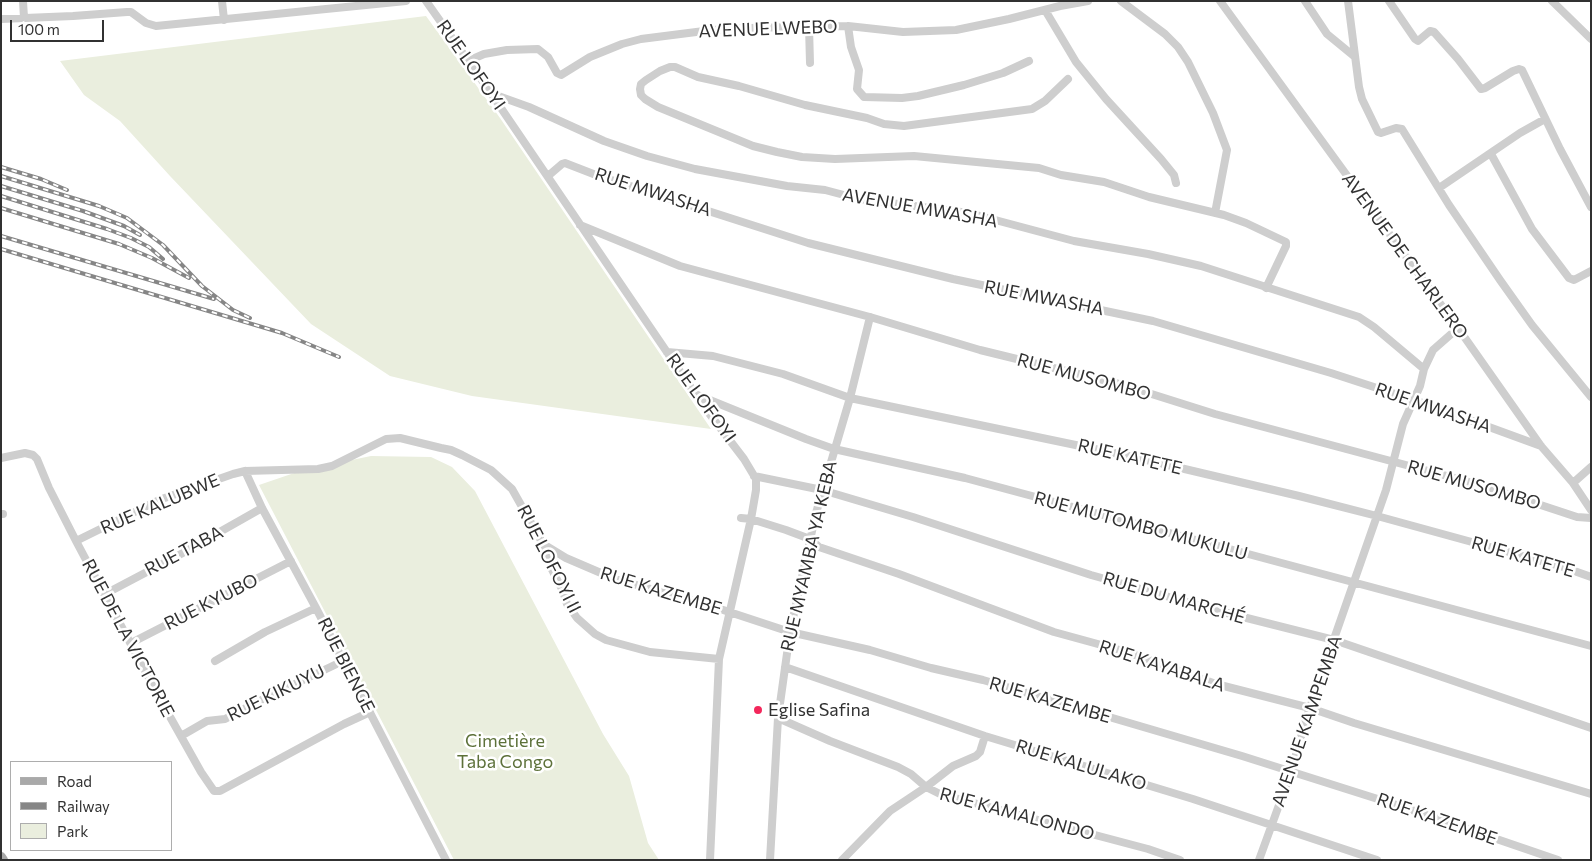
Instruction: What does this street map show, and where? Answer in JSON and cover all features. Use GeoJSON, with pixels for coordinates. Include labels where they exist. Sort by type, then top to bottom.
{"type":"FeatureCollection","features":[{"type":"Feature","properties":{"kind":"street"},"geometry":{"type":"LineString","coordinates":[[23,1],[24,18]]}},
{"type":"Feature","properties":{"kind":"street"},"geometry":{"type":"LineString","coordinates":[[222,1],[224,20]]}},
{"type":"Feature","properties":{"kind":"street"},"geometry":{"type":"LineString","coordinates":[[1,19],[131,12],[146,23],[156,26],[406,1]]}},
{"type":"Feature","properties":{"kind":"street","name":"RUE LOFOYI"},"geometry":{"type":"LineString","coordinates":[[426,1],[548,176],[622,289],[695,394],[732,442],[754,476]]}},
{"type":"Feature","properties":{"kind":"street","name":"AVENUE LWEBO"},"geometry":{"type":"LineString","coordinates":[[468,61],[484,54],[507,50],[538,49],[548,57],[561,75],[590,57],[642,38],[721,29],[848,26],[904,32],[956,30],[1088,1]]}},
{"type":"Feature","properties":{"kind":"street"},"geometry":{"type":"LineString","coordinates":[[1121,1],[1165,34],[1178,47],[1200,84],[1227,150],[1215,213]]}},
{"type":"Feature","properties":{"kind":"street","name":"AVENUE DE CHARLERO"},"geometry":{"type":"LineString","coordinates":[[1220,1],[1542,446],[1573,483],[1591,510]]}},
{"type":"Feature","properties":{"kind":"street"},"geometry":{"type":"LineString","coordinates":[[1306,1],[1327,34],[1355,56]]}},
{"type":"Feature","properties":{"kind":"street"},"geometry":{"type":"LineString","coordinates":[[1348,1],[1360,93],[1377,130],[1380,133],[1395,128],[1402,129],[1521,310],[1591,397]]}},
{"type":"Feature","properties":{"kind":"street"},"geometry":{"type":"LineString","coordinates":[[1388,1],[1415,39],[1418,40],[1430,31],[1434,32],[1482,89],[1520,69],[1591,207]]}},
{"type":"Feature","properties":{"kind":"street"},"geometry":{"type":"LineString","coordinates":[[1552,1],[1591,39]]}},
{"type":"Feature","properties":{"kind":"street"},"geometry":{"type":"LineString","coordinates":[[1046,10],[1076,62],[1106,99],[1161,159],[1174,175],[1176,183]]}},
{"type":"Feature","properties":{"kind":"street"},"geometry":{"type":"LineString","coordinates":[[848,26],[851,47],[859,70],[857,89],[864,97],[902,98],[927,94],[1003,73],[1029,61]]}},
{"type":"Feature","properties":{"kind":"street"},"geometry":{"type":"LineString","coordinates":[[809,27],[810,63]]}},
{"type":"Feature","properties":{"kind":"street"},"geometry":{"type":"LineString","coordinates":[[1068,79],[1044,101],[1032,109],[904,126],[884,124],[867,118],[805,105],[739,86],[698,77],[670,67],[660,71],[641,84],[640,89],[641,95],[658,107],[753,146],[796,156],[835,159],[914,156],[1039,168],[1061,175],[1104,182],[1149,197],[1215,213],[1246,223],[1286,242],[1286,246],[1266,288]]}},
{"type":"Feature","properties":{"kind":"street","name":"AVENUE MWASHA"},"geometry":{"type":"LineString","coordinates":[[490,93],[529,107],[604,141],[695,169],[787,186],[825,190],[858,198],[938,208],[1074,241],[1201,266],[1359,317],[1374,327],[1424,370]]}},
{"type":"Feature","properties":{"kind":"street"},"geometry":{"type":"LineString","coordinates":[[1439,188],[1520,133],[1545,119]]}},
{"type":"Feature","properties":{"kind":"street"},"geometry":{"type":"LineString","coordinates":[[1491,154],[1532,229],[1569,278],[1574,280],[1591,271]]}},
{"type":"Feature","properties":{"kind":"street","name":"RUE MWASHA"},"geometry":{"type":"LineString","coordinates":[[548,176],[565,163],[605,178],[808,243],[953,279],[1152,321],[1331,373],[1542,446]]}},
{"type":"Feature","properties":{"kind":"street","name":"RUE MUSOMBO"},"geometry":{"type":"LineString","coordinates":[[580,225],[680,266],[870,317],[980,350],[1114,382],[1215,414],[1476,484],[1577,517],[1591,518]]}},
{"type":"Feature","properties":{"kind":"street","name":"RUE MYAMBA YA KEBA"},"geometry":{"type":"LineString","coordinates":[[770,860],[778,718],[790,632],[822,490],[850,398],[870,317]]}},
{"type":"Feature","properties":{"kind":"street","name":"AVENUE KAMPEMBA"},"geometry":{"type":"LineString","coordinates":[[1259,860],[1377,516],[1400,433],[1420,386],[1424,370],[1435,347],[1458,328]]}},
{"type":"Feature","properties":{"kind":"street","name":"RUE KATETE"},"geometry":{"type":"LineString","coordinates":[[667,352],[713,356],[783,374],[850,398],[1138,458],[1377,516],[1563,567],[1591,577]]}},
{"type":"Feature","properties":{"kind":"street","name":"RUE MUTOMBO MUKULU"},"geometry":{"type":"LineString","coordinates":[[695,394],[834,449],[965,478],[1591,646]]}},
{"type":"Feature","properties":{"kind":"street","name":"RUE LOFOYI II"},"geometry":{"type":"LineString","coordinates":[[245,471],[318,470],[332,466],[390,438],[400,438],[451,450],[488,468],[512,489],[543,544],[548,562],[563,591],[567,604],[577,618],[600,637],[650,652],[719,659]]}},
{"type":"Feature","properties":{"kind":"street","name":"RUE DE LA VICTORIE"},"geometry":{"type":"LineString","coordinates":[[1,458],[25,453],[35,457],[76,541],[160,699],[201,772],[214,791],[218,792],[370,712]]}},
{"type":"Feature","properties":{"kind":"street"},"geometry":{"type":"LineString","coordinates":[[1573,483],[1591,467]]}},
{"type":"Feature","properties":{"kind":"street","name":"RUE KALUBWE"},"geometry":{"type":"LineString","coordinates":[[76,541],[168,496],[245,471]]}},
{"type":"Feature","properties":{"kind":"street","name":"RUE BIENGE"},"geometry":{"type":"LineString","coordinates":[[245,471],[262,508],[344,661],[446,860]]}},
{"type":"Feature","properties":{"kind":"street"},"geometry":{"type":"LineString","coordinates":[[710,860],[719,659],[751,520],[756,490],[754,476]]}},
{"type":"Feature","properties":{"kind":"street","name":"RUE DU MARCHÉ"},"geometry":{"type":"LineString","coordinates":[[754,476],[822,490],[1091,574],[1219,611],[1334,640],[1591,728]]}},
{"type":"Feature","properties":{"kind":"street","name":"RUE TABA"},"geometry":{"type":"LineString","coordinates":[[105,594],[262,508]]}},
{"type":"Feature","properties":{"kind":"street","name":"RUE KAYABALA"},"geometry":{"type":"LineString","coordinates":[[741,518],[786,530],[810,539],[819,547],[907,577],[1054,632],[1127,652],[1216,684],[1310,708],[1591,794]]}},
{"type":"Feature","properties":{"kind":"street","name":"RUE KAZEMBE"},"geometry":{"type":"LineString","coordinates":[[543,544],[558,554],[615,580],[730,612],[790,632],[870,650],[931,668],[983,680],[1403,806],[1558,860]]}},
{"type":"Feature","properties":{"kind":"street","name":"RUE KYUBO"},"geometry":{"type":"LineString","coordinates":[[131,643],[291,562]]}},
{"type":"Feature","properties":{"kind":"street"},"geometry":{"type":"LineString","coordinates":[[215,660],[265,632],[316,608]]}},
{"type":"Feature","properties":{"kind":"street","name":"RUE KIKUYU"},"geometry":{"type":"LineString","coordinates":[[181,736],[207,721],[225,719],[344,661]]}},
{"type":"Feature","properties":{"kind":"street","name":"RUE KALULAKO"},"geometry":{"type":"LineString","coordinates":[[785,668],[984,736],[1193,799],[1377,860]]}},
{"type":"Feature","properties":{"kind":"street","name":"RUE KAMALONDO"},"geometry":{"type":"LineString","coordinates":[[778,718],[856,752],[898,767],[911,774],[926,787],[950,797],[1148,848],[1180,860]]}},
{"type":"Feature","properties":{"kind":"street"},"geometry":{"type":"LineString","coordinates":[[842,860],[880,819],[890,811],[953,766],[976,756],[980,752],[984,736]]}},
{"type":"Feature","properties":{"kind":"green space"},"geometry":{"type":"Polygon","coordinates":[[[426,16],[500,118],[711,429],[472,396],[390,376],[311,324],[120,121],[84,95],[60,61],[426,16]]]}},
{"type":"Feature","properties":{"kind":"green space","name":"Cimetière Taba Congo"},"geometry":{"type":"Polygon","coordinates":[[[371,456],[431,457],[452,467],[475,491],[603,734],[629,776],[648,843],[659,860],[454,860],[259,485],[303,470],[371,456]]]}},
{"type":"Feature","properties":{"kind":"railway"},"geometry":{"type":"LineString","coordinates":[[1,167],[41,179],[67,190]]}},
{"type":"Feature","properties":{"kind":"railway"},"geometry":{"type":"LineString","coordinates":[[1,176],[99,206],[127,218],[163,245],[202,286],[233,310],[250,318]]}},
{"type":"Feature","properties":{"kind":"railway"},"geometry":{"type":"LineString","coordinates":[[1,186],[83,211],[124,226],[140,235]]}},
{"type":"Feature","properties":{"kind":"railway"},"geometry":{"type":"LineString","coordinates":[[1,196],[131,238],[149,247],[163,259]]}},
{"type":"Feature","properties":{"kind":"railway"},"geometry":{"type":"LineString","coordinates":[[1,208],[119,244],[152,258],[189,278]]}},
{"type":"Feature","properties":{"kind":"railway"},"geometry":{"type":"LineString","coordinates":[[1,236],[214,299]]}},
{"type":"Feature","properties":{"kind":"railway"},"geometry":{"type":"LineString","coordinates":[[1,249],[282,333],[339,357]]}},
{"type":"Feature","properties":{"kind":"place","name":"Eglise Safina"},"geometry":{"type":"Point","coordinates":[758,710]}}]}
